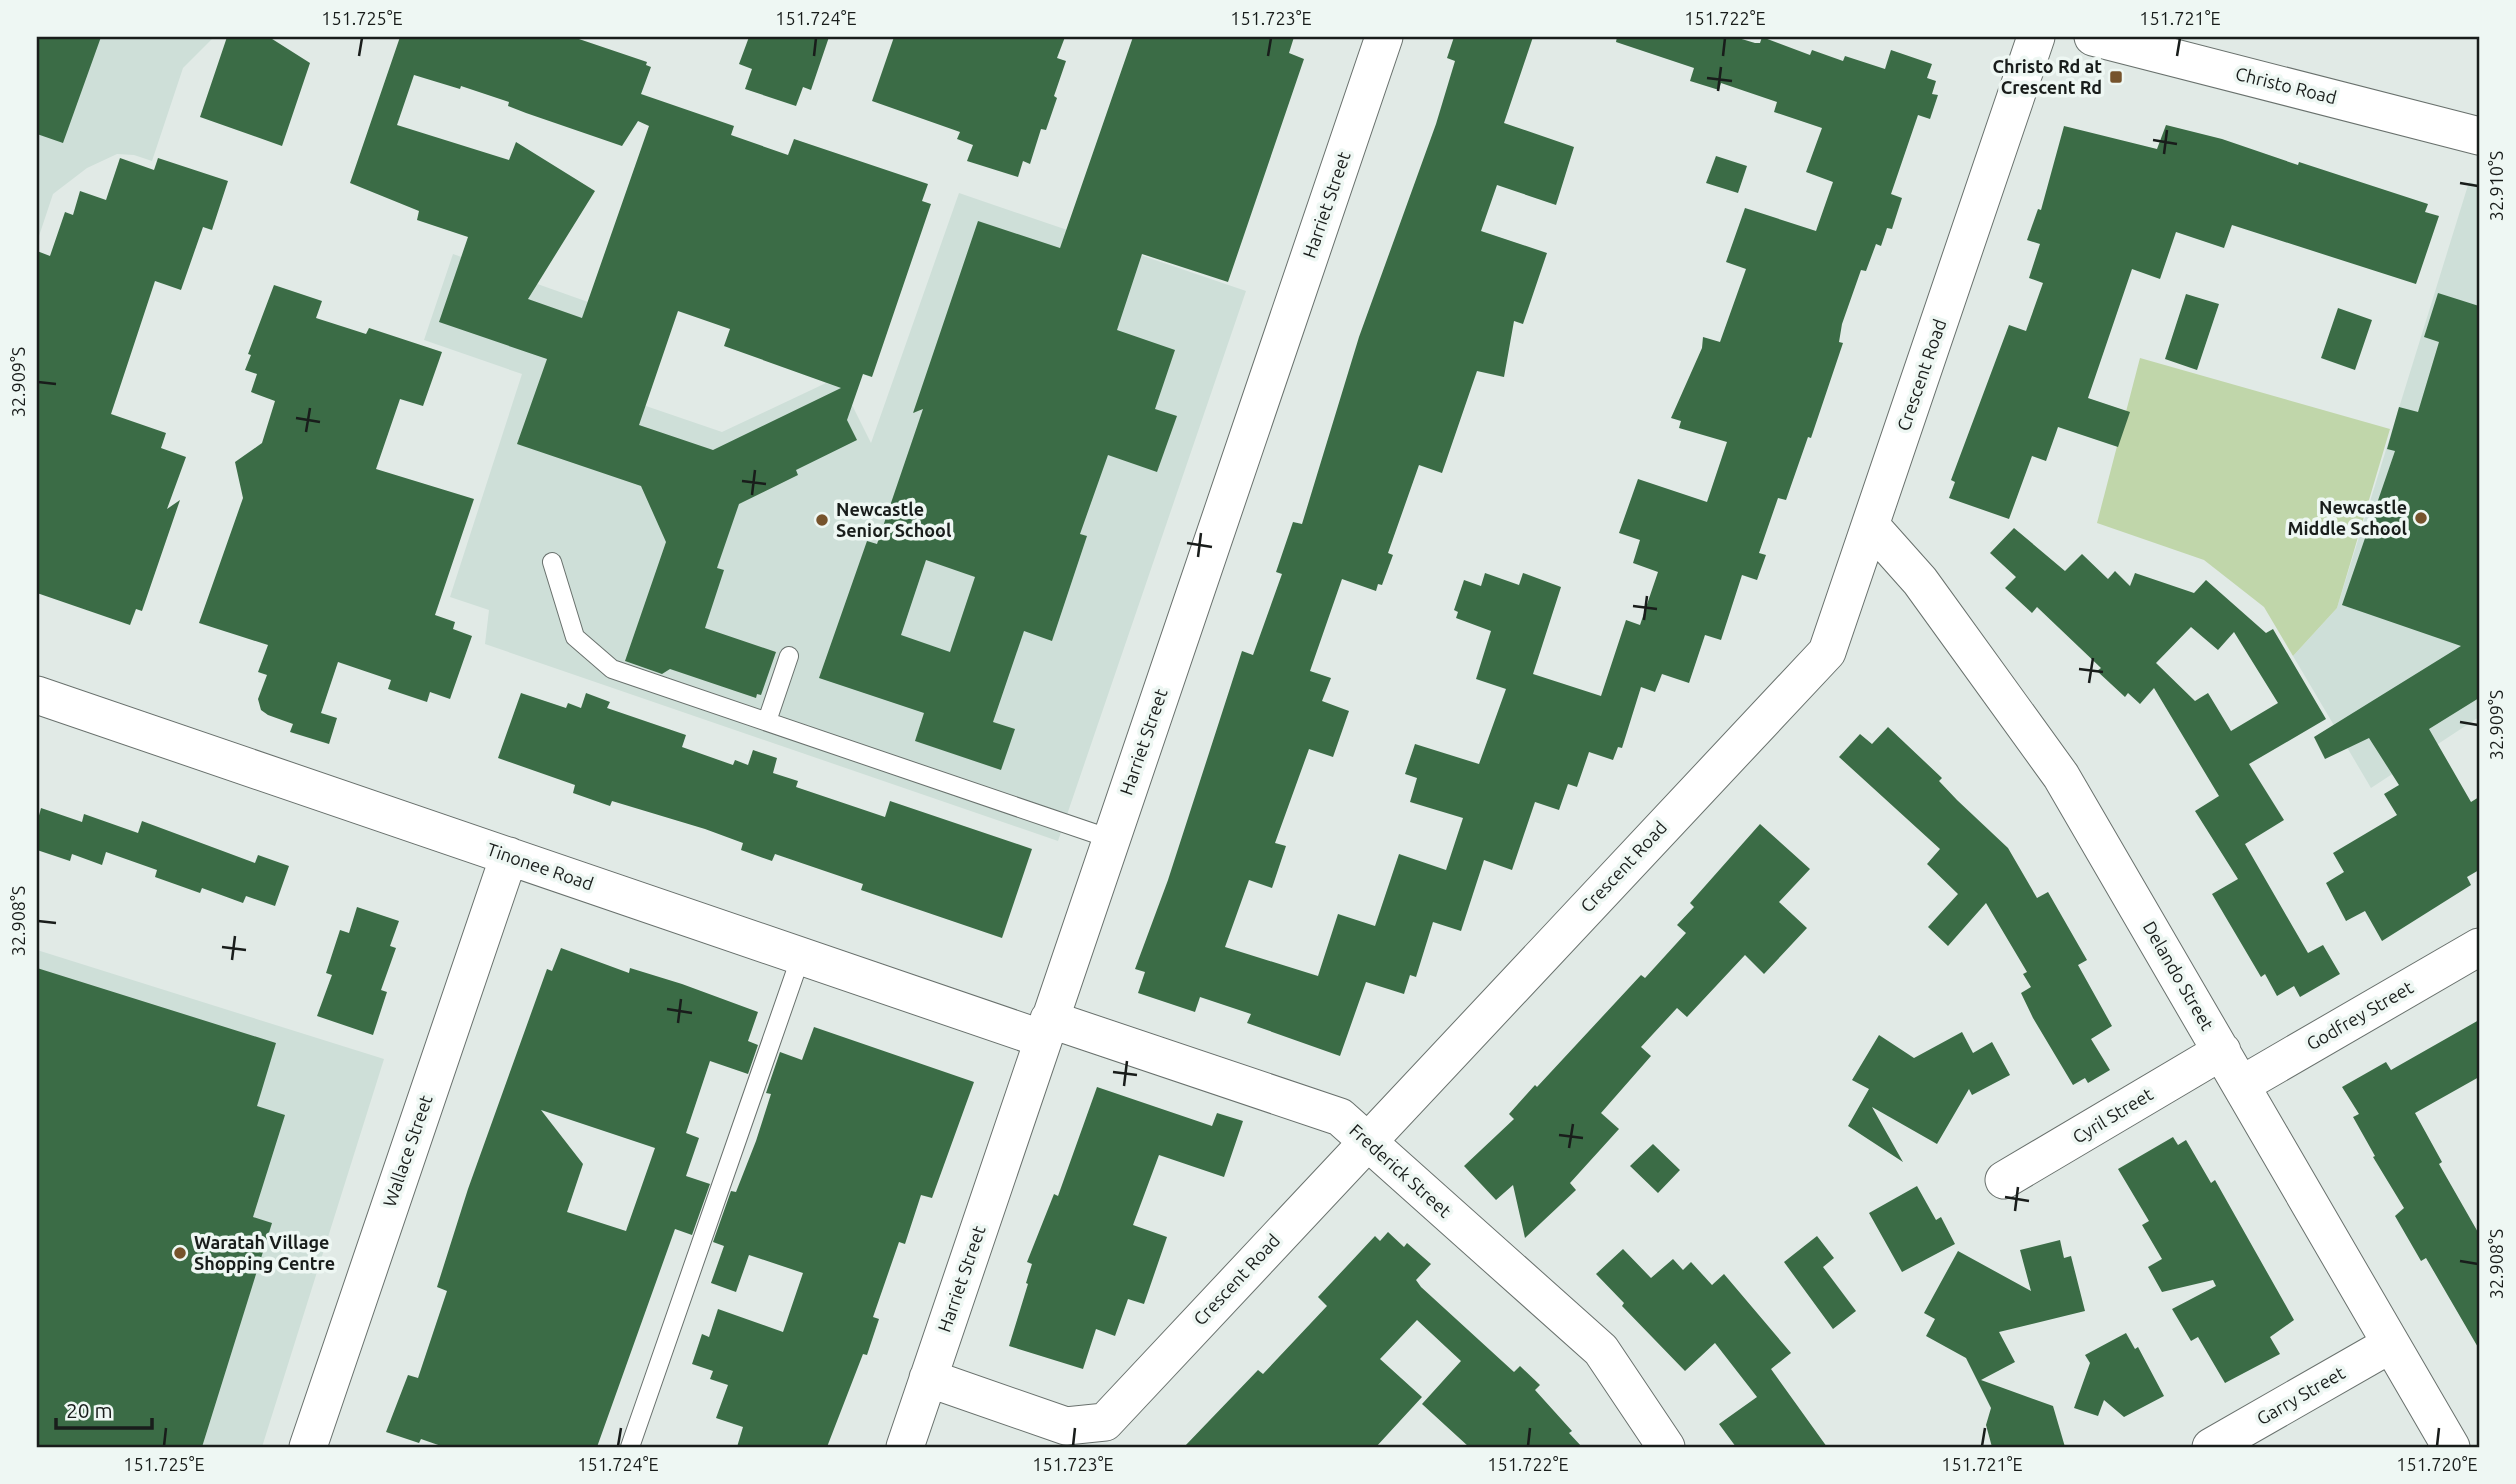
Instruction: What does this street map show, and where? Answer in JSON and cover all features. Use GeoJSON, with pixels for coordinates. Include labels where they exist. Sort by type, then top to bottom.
{"type":"FeatureCollection","features":[{"type":"Feature","properties":{"kind":"street","name":"Harriet Street"},"geometry":{"type":"LineString","coordinates":[[905,1447],[1384,37]]}},
{"type":"Feature","properties":{"kind":"street","name":"Crescent Road"},"geometry":{"type":"LineString","coordinates":[[928,1378],[1066,1426],[1105,1422],[1827,652],[2036,37]]}},
{"type":"Feature","properties":{"kind":"street","name":"Christo Road"},"geometry":{"type":"LineString","coordinates":[[2093,37],[2479,136]]}},
{"type":"Feature","properties":{"kind":"street","name":"Delando Street"},"geometry":{"type":"LineString","coordinates":[[1871,526],[1920,581],[2061,776],[2451,1447]]}},
{"type":"Feature","properties":{"kind":"street","name":"Tinonee Road"},"geometry":{"type":"LineString","coordinates":[[37,695],[801,956],[1046,1029]]}},
{"type":"Feature","properties":{"kind":"street","name":"Wallace Street"},"geometry":{"type":"LineString","coordinates":[[309,1447],[509,856]]}},
{"type":"Feature","properties":{"kind":"street","name":"Godfrey Street"},"geometry":{"type":"LineString","coordinates":[[2241,1085],[2479,947]]}},
{"type":"Feature","properties":{"kind":"street","name":"Frederick Street"},"geometry":{"type":"LineString","coordinates":[[1046,1029],[1340,1117],[1601,1350],[1666,1447]]}},
{"type":"Feature","properties":{"kind":"street","name":"Cyril Street"},"geometry":{"type":"LineString","coordinates":[[2004,1180],[2222,1051]]}},
{"type":"Feature","properties":{"kind":"street","name":"Garry Street"},"geometry":{"type":"LineString","coordinates":[[2211,1447],[2391,1344]]}},
{"type":"Feature","properties":{"kind":"lane"},"geometry":{"type":"LineString","coordinates":[[552,562],[575,637],[612,669],[1111,839]]}},
{"type":"Feature","properties":{"kind":"lane"},"geometry":{"type":"LineString","coordinates":[[767,722],[789,656]]}},
{"type":"Feature","properties":{"kind":"lane"},"geometry":{"type":"LineString","coordinates":[[630,1447],[801,956]]}},
{"type":"Feature","properties":{"kind":"shaded area"},"geometry":{"type":"Polygon","coordinates":[[[37,37],[214,37],[183,68],[152,161],[134,155],[117,154],[87,168],[53,194],[37,242],[37,37]]]}},
{"type":"Feature","properties":{"kind":"shaded area","name":"Newcastle Middle School"},"geometry":{"type":"Polygon","coordinates":[[[2469,182],[2479,185],[2479,717],[2371,788],[2293,656],[2337,608],[2469,182]]]}},
{"type":"Feature","properties":{"kind":"shaded area","name":"Newcastle Senior School"},"geometry":{"type":"Polygon","coordinates":[[[959,193],[1246,291],[1058,841],[485,644],[489,610],[450,597],[522,374],[424,340],[453,254],[588,302],[564,378],[722,432],[826,383],[844,389],[871,443],[959,193]]]}},
{"type":"Feature","properties":{"kind":"shaded area","name":"Waratah Village Shopping Centre"},"geometry":{"type":"Polygon","coordinates":[[[37,950],[384,1059],[262,1447],[37,1447],[37,950]]]}},
{"type":"Feature","properties":{"kind":"green space"},"geometry":{"type":"Polygon","coordinates":[[[2140,358],[2390,429],[2337,608],[2293,656],[2264,607],[2204,560],[2097,523],[2140,358]]]}},
{"type":"Feature","properties":{"kind":"building"},"geometry":{"type":"Polygon","coordinates":[[[37,37],[101,37],[63,143],[37,134],[37,37]]]}},
{"type":"Feature","properties":{"kind":"building"},"geometry":{"type":"Polygon","coordinates":[[[227,37],[269,37],[310,63],[282,146],[200,117],[227,37]]]}},
{"type":"Feature","properties":{"kind":"building"},"geometry":{"type":"Polygon","coordinates":[[[400,37],[573,37],[647,62],[646,65],[651,67],[641,94],[734,126],[731,135],[788,155],[794,139],[928,184],[922,201],[931,204],[872,377],[863,374],[847,420],[857,440],[796,470],[798,475],[739,504],[717,568],[724,570],[705,628],[776,652],[761,695],[757,694],[756,698],[670,669],[662,674],[625,661],[666,542],[641,486],[517,444],[547,359],[439,322],[468,237],[417,220],[419,211],[350,183],[400,37]],[[414,75],[397,125],[509,160],[516,142],[595,191],[528,299],[582,318],[649,126],[638,121],[622,146],[508,106],[509,102],[461,86],[460,89],[414,75]],[[678,311],[639,425],[713,450],[841,388],[724,346],[730,329],[678,311]]]}},
{"type":"Feature","properties":{"kind":"building"},"geometry":{"type":"Polygon","coordinates":[[[749,37],[829,37],[811,90],[803,87],[796,106],[745,89],[752,69],[739,64],[749,37]]]}},
{"type":"Feature","properties":{"kind":"building"},"geometry":{"type":"Polygon","coordinates":[[[894,37],[1065,37],[1057,58],[1066,61],[1054,96],[1057,98],[1046,130],[1041,129],[1030,164],[1023,161],[1018,177],[967,161],[973,145],[957,139],[960,132],[872,101],[894,37]]]}},
{"type":"Feature","properties":{"kind":"building"},"geometry":{"type":"Polygon","coordinates":[[[1133,37],[1294,37],[1289,53],[1304,59],[1228,282],[1142,254],[1117,330],[1175,350],[1155,409],[1177,416],[1157,472],[1108,455],[1080,534],[1087,536],[1052,641],[1024,631],[993,722],[1015,729],[1001,770],[915,741],[924,713],[819,678],[867,541],[877,544],[923,409],[913,413],[978,221],[1060,248],[1133,37]],[[926,560],[901,635],[950,652],[975,577],[926,560]]]}},
{"type":"Feature","properties":{"kind":"building"},"geometry":{"type":"Polygon","coordinates":[[[1454,37],[1533,37],[1504,123],[1574,147],[1556,205],[1497,185],[1481,231],[1547,253],[1523,324],[1514,321],[1504,377],[1477,371],[1442,473],[1419,465],[1388,553],[1393,555],[1382,585],[1378,584],[1376,591],[1342,579],[1310,671],[1331,678],[1322,701],[1349,711],[1333,757],[1309,749],[1275,843],[1286,846],[1272,888],[1249,880],[1225,947],[1318,976],[1338,914],[1375,926],[1399,854],[1446,870],[1463,818],[1410,802],[1417,778],[1405,774],[1415,744],[1479,764],[1506,689],[1476,679],[1491,631],[1456,618],[1458,612],[1454,610],[1464,580],[1481,586],[1485,573],[1519,585],[1523,573],[1561,587],[1533,674],[1601,696],[1626,620],[1640,625],[1658,572],[1633,563],[1640,540],[1619,533],[1638,479],[1707,502],[1727,442],[1679,428],[1681,421],[1671,418],[1702,348],[1703,337],[1720,342],[1746,269],[1726,262],[1745,208],[1816,231],[1833,182],[1806,172],[1822,128],[1774,112],[1777,102],[1721,83],[1719,90],[1690,81],[1694,68],[1616,42],[1617,37],[1735,37],[1760,43],[1762,37],[1810,55],[1812,50],[1843,61],[1845,56],[1885,69],[1891,50],[1932,64],[1927,78],[1936,81],[1932,94],[1938,95],[1930,119],[1918,115],[1891,194],[1902,198],[1892,229],[1887,228],[1881,246],[1876,244],[1866,271],[1861,270],[1842,324],[1839,342],[1843,343],[1811,438],[1808,437],[1786,500],[1778,498],[1759,553],[1766,555],[1757,580],[1742,575],[1721,640],[1705,635],[1689,683],[1662,674],[1655,692],[1641,687],[1622,748],[1618,747],[1613,760],[1589,752],[1577,787],[1568,784],[1559,810],[1535,802],[1512,870],[1484,860],[1461,931],[1433,922],[1416,977],[1410,975],[1404,994],[1366,982],[1340,1056],[1247,1023],[1251,1014],[1200,997],[1195,1012],[1138,993],[1145,972],[1135,969],[1168,880],[1242,651],[1253,655],[1282,574],[1276,572],[1293,522],[1302,524],[1359,337],[1436,124],[1455,61],[1447,58],[1454,37]]]}},
{"type":"Feature","properties":{"kind":"building"},"geometry":{"type":"Polygon","coordinates":[[[2166,125],[2222,139],[2298,165],[2299,162],[2428,204],[2425,212],[2439,216],[2416,284],[2232,225],[2224,248],[2176,232],[2160,279],[2132,269],[2088,398],[2130,412],[2118,447],[2058,427],[2046,461],[2032,456],[2009,519],[1949,498],[1955,482],[1951,480],[2009,325],[2026,331],[2043,283],[2029,278],[2040,244],[2027,240],[2038,209],[2041,210],[2064,126],[2157,149],[2166,125]]]}},
{"type":"Feature","properties":{"kind":"building"},"geometry":{"type":"Polygon","coordinates":[[[1716,156],[1747,166],[1738,193],[1706,183],[1716,156]]]}},
{"type":"Feature","properties":{"kind":"building"},"geometry":{"type":"Polygon","coordinates":[[[120,158],[154,170],[158,158],[228,181],[212,230],[203,227],[181,290],[155,281],[111,414],[166,433],[161,448],[186,457],[167,509],[180,500],[142,611],[136,609],[130,625],[37,593],[37,251],[50,256],[65,212],[73,215],[80,191],[106,200],[120,158]]]}},
{"type":"Feature","properties":{"kind":"building"},"geometry":{"type":"Polygon","coordinates":[[[274,285],[322,301],[316,318],[366,334],[369,328],[442,352],[423,406],[400,399],[376,469],[474,499],[435,615],[455,622],[453,629],[472,636],[450,699],[430,692],[427,702],[388,689],[391,680],[338,662],[321,713],[337,718],[329,744],[290,732],[293,724],[261,710],[258,699],[267,675],[258,672],[268,645],[199,623],[243,498],[235,462],[262,443],[275,401],[251,392],[257,374],[245,370],[251,355],[248,354],[274,285]]]}},
{"type":"Feature","properties":{"kind":"building","name":"Newcastle Middle School"},"geometry":{"type":"Polygon","coordinates":[[[2438,293],[2479,306],[2479,698],[2429,729],[2471,802],[2479,797],[2479,870],[2467,877],[2471,885],[2382,941],[2365,911],[2346,921],[2326,883],[2344,872],[2333,853],[2397,815],[2384,794],[2399,785],[2369,738],[2325,759],[2314,737],[2461,646],[2342,605],[2395,451],[2387,449],[2399,407],[2418,412],[2439,342],[2424,337],[2438,293]]]}},
{"type":"Feature","properties":{"kind":"building"},"geometry":{"type":"Polygon","coordinates":[[[2186,294],[2219,304],[2197,370],[2165,359],[2186,294]]]}},
{"type":"Feature","properties":{"kind":"building"},"geometry":{"type":"Polygon","coordinates":[[[2338,308],[2372,320],[2355,370],[2321,358],[2338,308]]]}},
{"type":"Feature","properties":{"kind":"building"},"geometry":{"type":"Polygon","coordinates":[[[2014,528],[2065,571],[2082,554],[2108,579],[2115,571],[2130,586],[2135,573],[2194,593],[2206,580],[2266,633],[2273,629],[2326,719],[2249,764],[2284,820],[2245,844],[2308,953],[2323,945],[2340,974],[2300,997],[2294,986],[2277,996],[2265,974],[2261,977],[2212,894],[2238,879],[2195,811],[2219,796],[2154,688],[2140,704],[2128,693],[2125,697],[2097,671],[2101,668],[2037,607],[2032,613],[2005,588],[2016,577],[1990,553],[2014,528]],[[2191,627],[2156,663],[2195,701],[2208,693],[2231,731],[2278,703],[2234,632],[2218,650],[2191,627]]]}},
{"type":"Feature","properties":{"kind":"building"},"geometry":{"type":"Polygon","coordinates":[[[521,693],[566,708],[568,703],[581,708],[586,693],[610,702],[607,708],[686,735],[682,747],[733,765],[735,760],[748,765],[753,750],[777,758],[773,773],[798,781],[796,787],[885,817],[890,801],[1032,849],[1002,938],[861,890],[863,884],[775,854],[772,861],[741,850],[743,843],[705,829],[612,801],[610,806],[573,793],[575,785],[498,758],[521,693]]]}},
{"type":"Feature","properties":{"kind":"building"},"geometry":{"type":"Polygon","coordinates":[[[1888,727],[1942,778],[1939,781],[2008,848],[2037,898],[2048,892],[2087,960],[2078,965],[2112,1026],[2091,1039],[2110,1070],[2088,1083],[2085,1078],[2073,1085],[2021,993],[2031,987],[2023,974],[2027,972],[1986,903],[1948,946],[1928,927],[1958,894],[1927,864],[1940,849],[1839,757],[1860,734],[1872,744],[1888,727]]]}},
{"type":"Feature","properties":{"kind":"building"},"geometry":{"type":"Polygon","coordinates":[[[41,808],[82,822],[84,814],[138,833],[142,821],[255,863],[258,855],[289,866],[275,906],[246,896],[243,903],[202,888],[200,893],[155,877],[157,870],[106,852],[102,865],[72,854],[70,861],[37,850],[37,823],[41,808]]]}},
{"type":"Feature","properties":{"kind":"building"},"geometry":{"type":"Polygon","coordinates":[[[1760,824],[1810,869],[1779,902],[1807,928],[1764,974],[1745,955],[1687,1017],[1677,1008],[1641,1047],[1651,1056],[1601,1113],[1619,1129],[1570,1183],[1576,1190],[1525,1238],[1513,1185],[1496,1200],[1464,1166],[1514,1119],[1509,1114],[1535,1085],[1537,1087],[1641,975],[1645,978],[1686,933],[1677,925],[1694,907],[1690,903],[1760,824]]]}},
{"type":"Feature","properties":{"kind":"building"},"geometry":{"type":"Polygon","coordinates":[[[357,907],[399,921],[390,946],[396,948],[381,990],[387,992],[373,1035],[317,1016],[332,975],[326,973],[340,930],[349,933],[357,907]]]}},
{"type":"Feature","properties":{"kind":"building"},"geometry":{"type":"Polygon","coordinates":[[[561,948],[629,973],[630,968],[682,984],[758,1012],[748,1041],[758,1045],[748,1074],[710,1061],[686,1133],[699,1138],[686,1176],[710,1184],[692,1235],[675,1229],[597,1447],[444,1447],[421,1439],[419,1443],[386,1432],[408,1375],[418,1378],[447,1291],[437,1287],[468,1189],[547,969],[552,971],[561,948]],[[541,1110],[583,1164],[567,1212],[626,1231],[655,1148],[541,1110]]]}},
{"type":"Feature","properties":{"kind":"building","name":"Waratah Village Shopping Centre"},"geometry":{"type":"Polygon","coordinates":[[[37,968],[276,1043],[257,1106],[285,1115],[253,1217],[272,1223],[202,1447],[37,1447],[37,968]]]}},
{"type":"Feature","properties":{"kind":"building"},"geometry":{"type":"Polygon","coordinates":[[[2479,1020],[2479,1077],[2415,1113],[2442,1162],[2439,1164],[2479,1234],[2479,1349],[2426,1258],[2421,1261],[2395,1216],[2404,1208],[2373,1157],[2375,1156],[2353,1117],[2359,1114],[2342,1087],[2386,1062],[2391,1070],[2479,1020]]]}},
{"type":"Feature","properties":{"kind":"building"},"geometry":{"type":"Polygon","coordinates":[[[814,1027],[974,1082],[932,1198],[921,1195],[905,1244],[899,1242],[873,1317],[879,1319],[867,1355],[863,1354],[827,1447],[737,1447],[743,1427],[716,1418],[728,1385],[710,1379],[713,1371],[692,1364],[702,1334],[709,1337],[718,1309],[783,1332],[803,1273],[749,1255],[736,1292],[711,1283],[724,1246],[713,1242],[731,1191],[736,1192],[756,1141],[771,1094],[766,1093],[780,1052],[802,1060],[814,1027]]]}},
{"type":"Feature","properties":{"kind":"building"},"geometry":{"type":"Polygon","coordinates":[[[1962,1032],[1973,1053],[1992,1042],[2010,1075],[1972,1095],[1969,1089],[1937,1144],[1872,1107],[1903,1162],[1848,1126],[1869,1089],[1852,1080],[1879,1035],[1914,1058],[1962,1032]]]}},
{"type":"Feature","properties":{"kind":"building"},"geometry":{"type":"Polygon","coordinates":[[[1097,1087],[1212,1126],[1217,1113],[1243,1121],[1224,1177],[1159,1155],[1133,1225],[1167,1237],[1144,1304],[1128,1299],[1115,1336],[1096,1329],[1083,1369],[1009,1346],[1028,1284],[1026,1283],[1032,1264],[1027,1262],[1054,1194],[1058,1196],[1097,1087]]]}},
{"type":"Feature","properties":{"kind":"building"},"geometry":{"type":"Polygon","coordinates":[[[2173,1137],[2178,1145],[2186,1140],[2211,1183],[2215,1180],[2294,1320],[2270,1337],[2280,1354],[2225,1383],[2198,1337],[2191,1341],[2172,1309],[2216,1286],[2213,1280],[2162,1292],[2148,1267],[2162,1259],[2142,1225],[2149,1221],[2118,1169],[2173,1137]]]}},
{"type":"Feature","properties":{"kind":"building"},"geometry":{"type":"Polygon","coordinates":[[[1653,1144],[1680,1170],[1658,1193],[1630,1166],[1653,1144]]]}},
{"type":"Feature","properties":{"kind":"building"},"geometry":{"type":"Polygon","coordinates":[[[1917,1186],[1936,1220],[1941,1217],[1955,1244],[1902,1272],[1869,1213],[1917,1186]]]}},
{"type":"Feature","properties":{"kind":"building"},"geometry":{"type":"Polygon","coordinates":[[[1388,1232],[1404,1247],[1407,1243],[1431,1264],[1416,1280],[1421,1287],[1514,1372],[1520,1366],[1540,1385],[1535,1390],[1572,1431],[1569,1433],[1582,1447],[1469,1447],[1422,1404],[1461,1361],[1417,1320],[1380,1359],[1422,1397],[1376,1447],[1184,1447],[1258,1370],[1263,1374],[1327,1306],[1318,1297],[1375,1236],[1380,1241],[1388,1232]]]}},
{"type":"Feature","properties":{"kind":"building"},"geometry":{"type":"Polygon","coordinates":[[[1817,1236],[1834,1258],[1823,1267],[1856,1311],[1833,1329],[1784,1262],[1817,1236]]]}},
{"type":"Feature","properties":{"kind":"building"},"geometry":{"type":"Polygon","coordinates":[[[2060,1240],[2064,1258],[2071,1256],[2085,1311],[1999,1332],[2015,1362],[1981,1380],[2053,1406],[2065,1447],[1992,1447],[1986,1425],[1991,1408],[1966,1358],[1926,1336],[1935,1319],[1924,1313],[1958,1251],[2031,1291],[2020,1250],[2060,1240]]]}},
{"type":"Feature","properties":{"kind":"building"},"geometry":{"type":"Polygon","coordinates":[[[1623,1249],[1651,1278],[1673,1259],[1683,1270],[1691,1262],[1712,1285],[1724,1274],[1791,1353],[1771,1369],[1827,1447],[1736,1447],[1719,1424],[1757,1397],[1715,1343],[1685,1371],[1622,1306],[1624,1303],[1596,1274],[1623,1249]]]}},
{"type":"Feature","properties":{"kind":"building"},"geometry":{"type":"Polygon","coordinates":[[[2126,1333],[2135,1349],[2138,1347],[2164,1396],[2124,1417],[2104,1400],[2098,1416],[2074,1408],[2090,1363],[2085,1355],[2126,1333]]]}},
{"type":"Feature","properties":{"kind":"place","name":"Christo Rd at Crescent Rd"},"geometry":{"type":"Point","coordinates":[2116,77]}},
{"type":"Feature","properties":{"kind":"place","name":"Newcastle Middle School"},"geometry":{"type":"Point","coordinates":[2421,518]}},
{"type":"Feature","properties":{"kind":"place","name":"Newcastle Senior School"},"geometry":{"type":"Point","coordinates":[822,520]}},
{"type":"Feature","properties":{"kind":"place","name":"Waratah Village Shopping Centre"},"geometry":{"type":"Point","coordinates":[180,1253]}}]}
